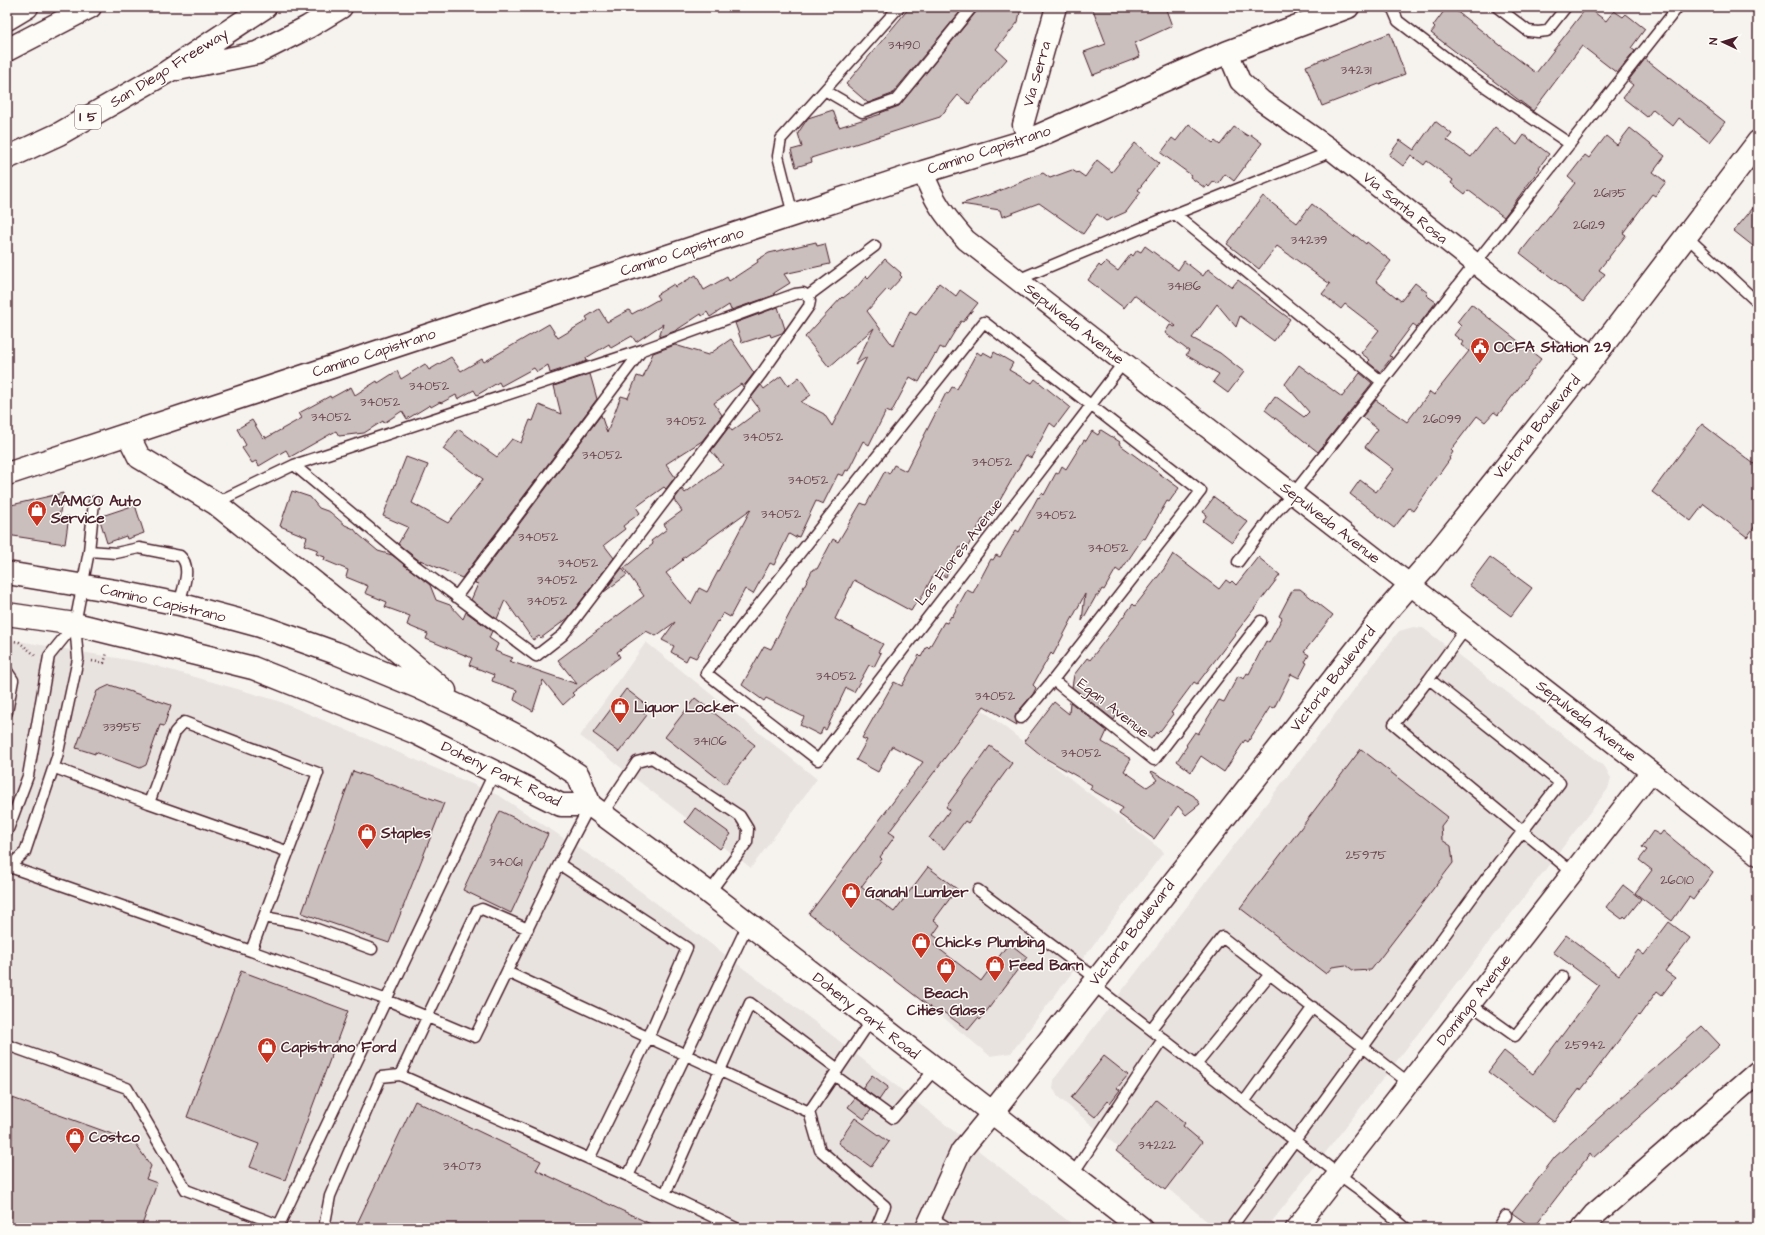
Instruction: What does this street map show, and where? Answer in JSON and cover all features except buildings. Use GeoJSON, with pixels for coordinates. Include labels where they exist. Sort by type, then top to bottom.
{"type":"FeatureCollection","features":[{"type":"Feature","properties":{"kind":"main road"},"geometry":{"type":"LineString","coordinates":[[7,19],[28,7]]}},
{"type":"Feature","properties":{"kind":"main road"},"geometry":{"type":"LineString","coordinates":[[7,50],[90,7]]}},
{"type":"Feature","properties":{"kind":"main road","name":"San Diego Freeway"},"geometry":{"type":"LineString","coordinates":[[7,158],[59,134],[167,72],[265,7]]}},
{"type":"Feature","properties":{"kind":"main road"},"geometry":{"type":"LineString","coordinates":[[167,72],[257,53],[308,27],[341,7]]}},
{"type":"Feature","properties":{"kind":"main road","name":"Camino Capistrano"},"geometry":{"type":"LineString","coordinates":[[7,474],[923,172],[1029,140],[1228,52],[1348,7]]}},
{"type":"Feature","properties":{"kind":"main road","name":"Victoria Boulevard"},"geometry":{"type":"LineString","coordinates":[[992,1113],[1387,611],[1594,356],[1758,142]]}},
{"type":"Feature","properties":{"kind":"main road"},"geometry":{"type":"LineString","coordinates":[[128,434],[139,457],[215,503],[350,611],[467,710]]}},
{"type":"Feature","properties":{"kind":"main road","name":"Camino Capistrano"},"geometry":{"type":"LineString","coordinates":[[7,573],[179,604],[260,626],[336,653],[427,691]]}},
{"type":"Feature","properties":{"kind":"main road"},"geometry":{"type":"LineString","coordinates":[[7,614],[75,624]]}},
{"type":"Feature","properties":{"kind":"main road","name":"Doheny Park Road"},"geometry":{"type":"LineString","coordinates":[[75,624],[253,668],[414,732],[561,805],[596,809]]}},
{"type":"Feature","properties":{"kind":"main road","name":"Doheny Park Road"},"geometry":{"type":"LineString","coordinates":[[427,691],[525,740],[578,775],[596,809],[709,893],[1141,1228]]}},
{"type":"Feature","properties":{"kind":"main road"},"geometry":{"type":"LineString","coordinates":[[1583,1228],[1594,1215],[1758,1072]]}},
{"type":"Feature","properties":{"kind":"street","name":"Via Serra"},"geometry":{"type":"LineString","coordinates":[[1029,140],[1023,125],[1056,7]]}},
{"type":"Feature","properties":{"kind":"street","name":"Via Santa Rosa"},"geometry":{"type":"LineString","coordinates":[[1228,52],[1240,81],[1262,101],[1333,151],[1594,356]]}},
{"type":"Feature","properties":{"kind":"street","name":"Sepulveda Avenue"},"geometry":{"type":"LineString","coordinates":[[923,172],[931,194],[944,215],[966,240],[1758,855]]}},
{"type":"Feature","properties":{"kind":"street","name":"Domingo Avenue"},"geometry":{"type":"LineString","coordinates":[[1296,1228],[1651,772]]}},
{"type":"Feature","properties":{"kind":"street","name":"Victoria Boulevard"},"geometry":{"type":"LineString","coordinates":[[936,1224],[961,1151],[992,1113]]}},
{"type":"Feature","properties":{"kind":"lane"},"geometry":{"type":"LineString","coordinates":[[793,215],[778,156],[781,139],[826,91],[899,7]]}},
{"type":"Feature","properties":{"kind":"lane"},"geometry":{"type":"LineString","coordinates":[[826,91],[862,112],[896,100],[972,7]]}},
{"type":"Feature","properties":{"kind":"lane"},"geometry":{"type":"LineString","coordinates":[[1392,7],[1398,20],[1410,30],[1471,76],[1570,144]]}},
{"type":"Feature","properties":{"kind":"lane"},"geometry":{"type":"LineString","coordinates":[[1497,7],[1528,31],[1538,32],[1547,31],[1566,7]]}},
{"type":"Feature","properties":{"kind":"lane"},"geometry":{"type":"LineString","coordinates":[[1238,562],[1273,515],[1293,494],[1474,263],[1678,7]]}},
{"type":"Feature","properties":{"kind":"lane"},"geometry":{"type":"LineString","coordinates":[[1017,280],[1174,214],[1333,151]]}},
{"type":"Feature","properties":{"kind":"lane"},"geometry":{"type":"LineString","coordinates":[[1174,214],[1382,382]]}},
{"type":"Feature","properties":{"kind":"lane"},"geometry":{"type":"LineString","coordinates":[[1686,236],[1758,303]]}},
{"type":"Feature","properties":{"kind":"lane"},"geometry":{"type":"LineString","coordinates":[[808,296],[875,246]]}},
{"type":"Feature","properties":{"kind":"lane"},"geometry":{"type":"LineString","coordinates":[[215,503],[294,465],[642,350],[795,294],[803,293],[808,296]]}},
{"type":"Feature","properties":{"kind":"lane"},"geometry":{"type":"LineString","coordinates":[[294,465],[409,561],[536,656],[562,635],[762,374],[809,306],[808,296]]}},
{"type":"Feature","properties":{"kind":"lane","name":"Las Flores Avenue"},"geometry":{"type":"LineString","coordinates":[[1091,405],[984,322],[706,673],[818,760],[1091,405],[1124,362]]}},
{"type":"Feature","properties":{"kind":"lane"},"geometry":{"type":"LineString","coordinates":[[456,597],[642,350]]}},
{"type":"Feature","properties":{"kind":"lane"},"geometry":{"type":"LineString","coordinates":[[1021,718],[1053,680],[1201,491],[1091,405]]}},
{"type":"Feature","properties":{"kind":"lane"},"geometry":{"type":"LineString","coordinates":[[7,866],[25,852],[55,768],[78,659],[75,624],[89,551],[94,502]]}},
{"type":"Feature","properties":{"kind":"lane"},"geometry":{"type":"LineString","coordinates":[[89,551],[116,553],[139,548],[180,556],[184,560],[186,566],[179,604]]}},
{"type":"Feature","properties":{"kind":"lane","name":"Egan Avenue"},"geometry":{"type":"LineString","coordinates":[[1053,680],[1154,760],[1261,621]]}},
{"type":"Feature","properties":{"kind":"lane"},"geometry":{"type":"LineString","coordinates":[[7,832],[29,770],[49,656],[75,624]]}},
{"type":"Feature","properties":{"kind":"lane"},"geometry":{"type":"LineString","coordinates":[[1466,628],[1394,724],[1573,873]]}},
{"type":"Feature","properties":{"kind":"lane"},"geometry":{"type":"LineString","coordinates":[[7,671],[13,680],[7,712]]}},
{"type":"Feature","properties":{"kind":"lane"},"geometry":{"type":"LineString","coordinates":[[1231,1228],[1484,880],[1560,784],[1429,679]]}},
{"type":"Feature","properties":{"kind":"lane"},"geometry":{"type":"LineString","coordinates":[[149,802],[175,732],[184,722],[318,773],[251,952]]}},
{"type":"Feature","properties":{"kind":"lane"},"geometry":{"type":"LineString","coordinates":[[7,866],[387,1000],[475,1037],[559,864],[596,809],[637,762],[652,758],[740,816],[748,829],[747,842],[709,893]]}},
{"type":"Feature","properties":{"kind":"lane"},"geometry":{"type":"LineString","coordinates":[[55,768],[289,852]]}},
{"type":"Feature","properties":{"kind":"lane"},"geometry":{"type":"LineString","coordinates":[[7,1045],[126,1088],[186,1190],[278,1227],[495,771]]}},
{"type":"Feature","properties":{"kind":"lane"},"geometry":{"type":"LineString","coordinates":[[559,864],[687,948],[648,1038],[589,1159]]}},
{"type":"Feature","properties":{"kind":"lane"},"geometry":{"type":"LineString","coordinates":[[978,890],[1095,981],[1163,1039],[1294,1141],[1360,1190],[1406,1228]]}},
{"type":"Feature","properties":{"kind":"lane"},"geometry":{"type":"LineString","coordinates":[[400,1075],[478,911],[482,909],[528,929]]}},
{"type":"Feature","properties":{"kind":"lane"},"geometry":{"type":"LineString","coordinates":[[264,917],[303,924],[372,949]]}},
{"type":"Feature","properties":{"kind":"lane"},"geometry":{"type":"LineString","coordinates":[[628,1176],[684,1055],[748,924]]}},
{"type":"Feature","properties":{"kind":"lane"},"geometry":{"type":"LineString","coordinates":[[1151,1029],[1222,937],[1409,1082]]}},
{"type":"Feature","properties":{"kind":"lane"},"geometry":{"type":"LineString","coordinates":[[507,972],[809,1112],[820,1150],[885,1206],[876,1228]]}},
{"type":"Feature","properties":{"kind":"lane"},"geometry":{"type":"LineString","coordinates":[[1196,1065],[1270,974]]}},
{"type":"Feature","properties":{"kind":"lane"},"geometry":{"type":"LineString","coordinates":[[1470,1004],[1515,1036],[1562,977]]}},
{"type":"Feature","properties":{"kind":"lane"},"geometry":{"type":"LineString","coordinates":[[665,1194],[750,1003],[894,1118],[935,1069]]}},
{"type":"Feature","properties":{"kind":"lane"},"geometry":{"type":"LineString","coordinates":[[1244,1102],[1313,1007]]}},
{"type":"Feature","properties":{"kind":"lane"},"geometry":{"type":"LineString","coordinates":[[809,1112],[871,1020]]}},
{"type":"Feature","properties":{"kind":"lane"},"geometry":{"type":"LineString","coordinates":[[1072,1175],[1163,1039]]}},
{"type":"Feature","properties":{"kind":"lane"},"geometry":{"type":"LineString","coordinates":[[324,1228],[330,1196],[381,1077],[400,1075],[628,1176],[736,1228]]}},
{"type":"Feature","properties":{"kind":"lane"},"geometry":{"type":"LineString","coordinates":[[1498,1228],[1506,1216]]}},
{"type":"Feature","properties":{"kind":"path"},"geometry":{"type":"LineString","coordinates":[[7,640],[19,642],[34,655]]}},
{"type":"Feature","properties":{"kind":"shaded area"},"geometry":{"type":"Polygon","coordinates":[[[1413,627],[1423,628],[1605,767],[1611,778],[1608,789],[1267,1228],[1215,1228],[1058,1097],[1053,1088],[1054,1079],[1399,631],[1413,627]]]}},
{"type":"Feature","properties":{"kind":"shaded area"},"geometry":{"type":"Polygon","coordinates":[[[7,639],[146,663],[279,701],[500,796],[612,870],[819,1025],[1077,1228],[7,1228],[7,639]]]}},
{"type":"Feature","properties":{"kind":"shaded area"},"geometry":{"type":"Polygon","coordinates":[[[646,642],[817,779],[751,868],[580,736],[646,642]]]}},
{"type":"Feature","properties":{"kind":"shaded area"},"geometry":{"type":"Polygon","coordinates":[[[970,700],[1164,852],[1011,1053],[990,1056],[939,1014],[809,914],[970,700]]]}},
{"type":"Feature","properties":{"kind":"place","name":"OCFA Station 29"},"geometry":{"type":"Point","coordinates":[1480,364]}},
{"type":"Feature","properties":{"kind":"place","name":"AAMCO Auto Service"},"geometry":{"type":"Point","coordinates":[37,527]}},
{"type":"Feature","properties":{"kind":"place","name":"Liquor Locker"},"geometry":{"type":"Point","coordinates":[620,724]}},
{"type":"Feature","properties":{"kind":"place","name":"Staples"},"geometry":{"type":"Point","coordinates":[367,850]}},
{"type":"Feature","properties":{"kind":"place","name":"Ganahl Lumber"},"geometry":{"type":"Point","coordinates":[851,909]}},
{"type":"Feature","properties":{"kind":"place","name":"Chicks Plumbing"},"geometry":{"type":"Point","coordinates":[921,959]}},
{"type":"Feature","properties":{"kind":"place","name":"Feed Barn"},"geometry":{"type":"Point","coordinates":[995,982]}},
{"type":"Feature","properties":{"kind":"place","name":"Beach Cities Glass"},"geometry":{"type":"Point","coordinates":[946,984]}},
{"type":"Feature","properties":{"kind":"place","name":"Capistrano Ford"},"geometry":{"type":"Point","coordinates":[267,1064]}},
{"type":"Feature","properties":{"kind":"place","name":"Costco"},"geometry":{"type":"Point","coordinates":[75,1154]}}]}
